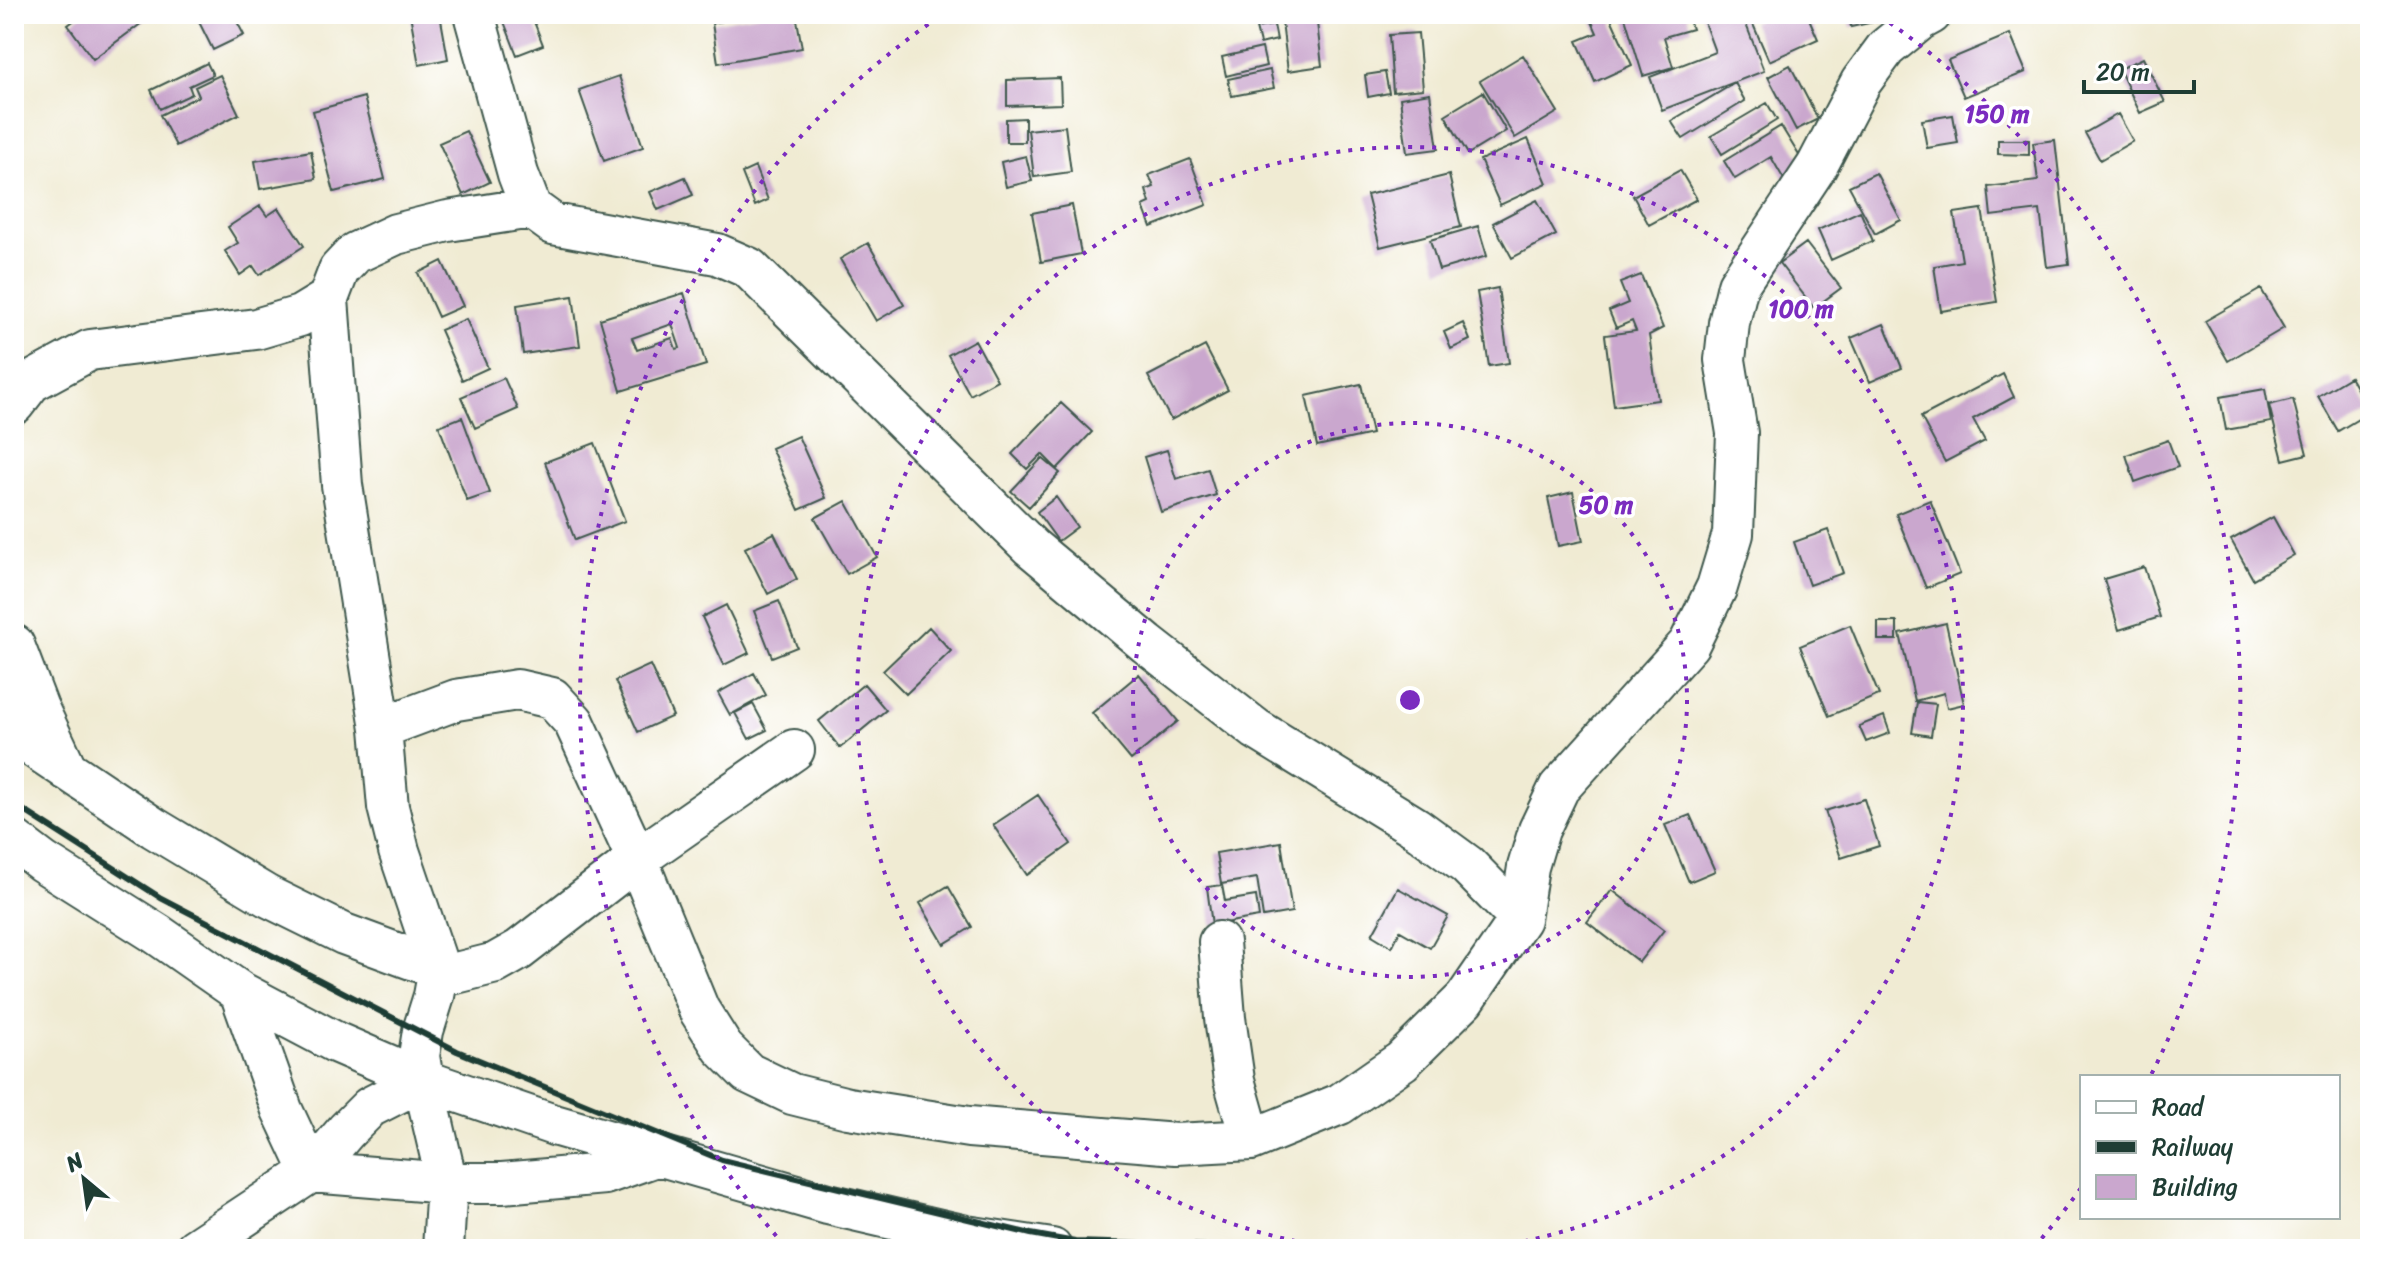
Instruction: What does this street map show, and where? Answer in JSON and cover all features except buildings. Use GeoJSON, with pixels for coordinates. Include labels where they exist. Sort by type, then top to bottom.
{"type":"FeatureCollection","features":[{"type":"Feature","properties":{"kind":"street"},"geometry":{"type":"LineString","coordinates":[[474,14],[518,174],[531,208],[553,224],[717,254],[749,268],[1031,547],[1147,644],[1256,729],[1415,827],[1467,865],[1520,919]]}},
{"type":"Feature","properties":{"kind":"street"},"geometry":{"type":"LineString","coordinates":[[381,728],[456,700],[517,690],[552,698],[574,722],[637,859],[699,1010],[723,1048],[748,1073],[792,1094],[848,1108],[969,1127],[1176,1144],[1251,1140],[1340,1104],[1402,1061],[1465,999],[1520,919],[1528,867],[1539,830],[1559,788],[1689,644],[1717,587],[1733,534],[1737,433],[1725,360],[1738,285],[1817,166],[1861,82],[1886,48],[1931,14]]}},
{"type":"Feature","properties":{"kind":"street"},"geometry":{"type":"LineString","coordinates":[[443,1249],[447,1183],[419,1056],[439,969],[388,807],[381,728],[342,485],[328,299],[339,270],[355,253],[396,234],[448,221],[531,208]]}},
{"type":"Feature","properties":{"kind":"street"},"geometry":{"type":"LineString","coordinates":[[20,390],[90,350],[256,329],[300,316],[328,299]]}},
{"type":"Feature","properties":{"kind":"street"},"geometry":{"type":"LineString","coordinates":[[14,645],[38,708],[67,770]]}},
{"type":"Feature","properties":{"kind":"street"},"geometry":{"type":"LineString","coordinates":[[14,734],[154,828],[267,896],[344,934],[456,973],[496,963],[519,950],[637,859],[794,750]]}},
{"type":"Feature","properties":{"kind":"street"},"geometry":{"type":"LineString","coordinates":[[14,840],[240,992],[335,1042],[423,1080],[554,1125],[828,1204],[966,1236],[1052,1249]]}},
{"type":"Feature","properties":{"kind":"street"},"geometry":{"type":"LineString","coordinates":[[1219,942],[1234,1080],[1251,1140]]}},
{"type":"Feature","properties":{"kind":"street"},"geometry":{"type":"LineString","coordinates":[[240,992],[282,1110],[311,1172]]}},
{"type":"Feature","properties":{"kind":"street"},"geometry":{"type":"LineString","coordinates":[[195,1249],[311,1172],[370,1107],[423,1080]]}},
{"type":"Feature","properties":{"kind":"street"},"geometry":{"type":"LineString","coordinates":[[311,1172],[447,1183],[502,1183],[605,1174],[656,1156]]}},
{"type":"Feature","properties":{"kind":"railway"},"geometry":{"type":"LineString","coordinates":[[14,804],[161,898],[457,1051],[722,1160],[1075,1242],[1307,1249]]}}]}
